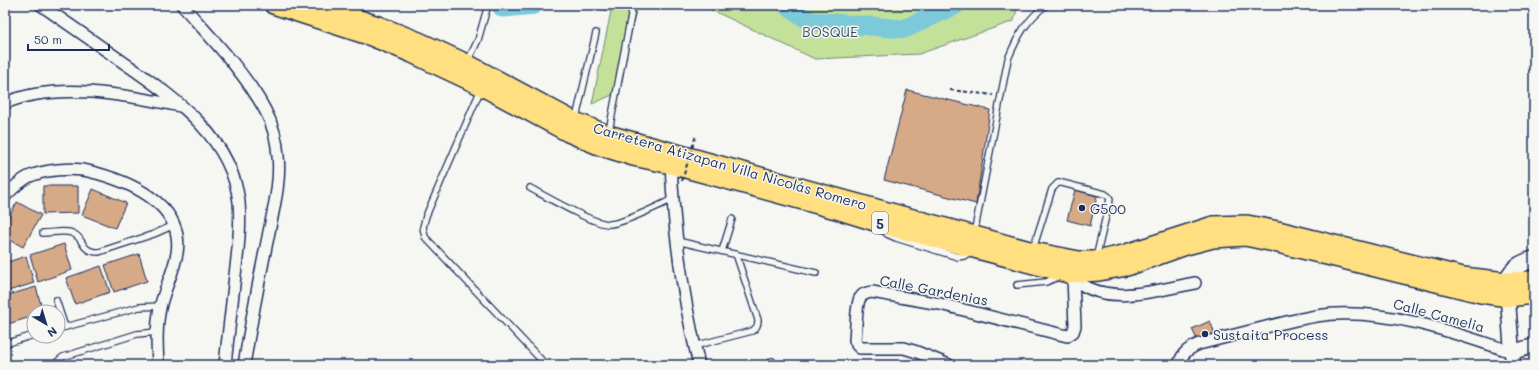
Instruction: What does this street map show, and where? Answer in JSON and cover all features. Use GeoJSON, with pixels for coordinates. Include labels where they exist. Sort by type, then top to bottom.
{"type":"FeatureCollection","features":[{"type":"Feature","properties":{"kind":"main road","name":"Carretera Atizapan Villa Nicolás Romero"},"geometry":{"type":"LineString","coordinates":[[273,5],[371,37],[412,54],[482,87],[568,133],[601,147],[636,150],[671,158],[972,242],[1071,276],[1127,266],[1193,244],[1213,240],[1245,237],[1458,289],[1507,290],[1534,280]]}},
{"type":"Feature","properties":{"kind":"main road","name":"Carretera Atizapan Villa Nicolás Romero"},"geometry":{"type":"LineString","coordinates":[[325,6],[419,41],[467,64],[575,121],[608,134],[636,150]]}},
{"type":"Feature","properties":{"kind":"main road","name":"Carretera Atizapan Villa Nicolás Romero"},"geometry":{"type":"LineString","coordinates":[[671,158],[887,226],[1079,260],[1096,260],[1123,254],[1213,225],[1247,224],[1278,230],[1463,276],[1507,290],[1534,295]]}},
{"type":"Feature","properties":{"kind":"main road"},"geometry":{"type":"LineString","coordinates":[[1507,290],[1512,270],[1522,263],[1534,259]]}},
{"type":"Feature","properties":{"kind":"street"},"geometry":{"type":"LineString","coordinates":[[41,5],[149,80],[184,107],[198,120],[212,137],[224,157],[233,178],[239,202],[238,249],[225,365]]}},
{"type":"Feature","properties":{"kind":"street"},"geometry":{"type":"LineString","coordinates":[[182,5],[230,60],[253,90],[265,111],[274,136],[278,156],[278,175],[275,200],[253,308],[244,365]]}},
{"type":"Feature","properties":{"kind":"street"},"geometry":{"type":"LineString","coordinates":[[5,104],[15,99],[42,94],[102,92],[129,95],[184,107]]}},
{"type":"Feature","properties":{"kind":"street"},"geometry":{"type":"LineString","coordinates":[[671,158],[676,241],[694,346],[699,365]]}},
{"type":"Feature","properties":{"kind":"street"},"geometry":{"type":"LineString","coordinates":[[5,196],[28,177],[69,169],[86,170],[118,179],[139,189],[163,208],[170,216],[174,225],[177,238],[177,251],[161,306],[157,332],[158,365]]}},
{"type":"Feature","properties":{"kind":"street"},"geometry":{"type":"LineString","coordinates":[[1071,276],[1089,288],[1107,294],[1127,295],[1195,283]]}},
{"type":"Feature","properties":{"kind":"street","name":"Calle Gardenias"},"geometry":{"type":"LineString","coordinates":[[949,365],[904,348],[860,348],[855,340],[858,303],[860,297],[865,293],[872,292],[940,304],[1067,336],[1073,332],[1075,326],[1071,276]]}},
{"type":"Feature","properties":{"kind":"street"},"geometry":{"type":"LineString","coordinates":[[1507,290],[1512,358],[1534,346]]}},
{"type":"Feature","properties":{"kind":"street","name":"Calle Camelia"},"geometry":{"type":"LineString","coordinates":[[1179,365],[1181,358],[1188,349],[1199,344],[1304,317],[1334,314],[1389,316],[1430,326],[1512,358]]}},
{"type":"Feature","properties":{"kind":"lane"},"geometry":{"type":"LineString","coordinates":[[467,64],[478,40],[488,5]]}},
{"type":"Feature","properties":{"kind":"lane"},"geometry":{"type":"LineString","coordinates":[[608,134],[633,5]]}},
{"type":"Feature","properties":{"kind":"lane"},"geometry":{"type":"LineString","coordinates":[[972,242],[1002,96],[1008,59],[1017,37],[1033,15],[1046,5]]}},
{"type":"Feature","properties":{"kind":"lane"},"geometry":{"type":"LineString","coordinates":[[575,121],[596,33]]}},
{"type":"Feature","properties":{"kind":"lane"},"geometry":{"type":"LineString","coordinates":[[482,87],[426,216],[423,227],[425,237],[546,365]]}},
{"type":"Feature","properties":{"kind":"lane"},"geometry":{"type":"LineString","coordinates":[[1033,251],[1052,189],[1058,183],[1062,183],[1105,194],[1110,199],[1096,260]]}},
{"type":"Feature","properties":{"kind":"lane"},"geometry":{"type":"LineString","coordinates":[[530,188],[595,221],[610,224],[624,220],[673,199]]}},
{"type":"Feature","properties":{"kind":"lane"},"geometry":{"type":"LineString","coordinates":[[722,251],[732,219]]}},
{"type":"Feature","properties":{"kind":"lane"},"geometry":{"type":"LineString","coordinates":[[43,233],[73,233],[78,236],[85,248],[91,252],[99,252],[154,234],[174,225]]}},
{"type":"Feature","properties":{"kind":"lane"},"geometry":{"type":"LineString","coordinates":[[676,241],[816,273]]}},
{"type":"Feature","properties":{"kind":"lane"},"geometry":{"type":"LineString","coordinates":[[694,346],[752,331],[758,325],[758,320],[736,254]]}},
{"type":"Feature","properties":{"kind":"lane"},"geometry":{"type":"LineString","coordinates":[[1017,285],[1046,282],[1071,276]]}},
{"type":"Feature","properties":{"kind":"lane"},"geometry":{"type":"LineString","coordinates":[[56,300],[57,304]]}},
{"type":"Feature","properties":{"kind":"lane"},"geometry":{"type":"LineString","coordinates":[[66,327],[139,307],[161,306]]}},
{"type":"Feature","properties":{"kind":"lane"},"geometry":{"type":"LineString","coordinates":[[58,365],[58,360],[63,357],[137,334],[157,332]]}},
{"type":"Feature","properties":{"kind":"lane"},"geometry":{"type":"LineString","coordinates":[[5,342],[8,343],[26,337]]}},
{"type":"Feature","properties":{"kind":"path"},"geometry":{"type":"LineString","coordinates":[[950,90],[1002,96]]}},
{"type":"Feature","properties":{"kind":"path"},"geometry":{"type":"LineString","coordinates":[[682,181],[696,135]]}},
{"type":"Feature","properties":{"kind":"green space"},"geometry":{"type":"Polygon","coordinates":[[[582,5],[637,5],[619,92],[592,104],[611,11],[581,7],[582,5]]]}},
{"type":"Feature","properties":{"kind":"green space","name":"BOSQUE"},"geometry":{"type":"Polygon","coordinates":[[[701,5],[1018,5],[1014,21],[919,54],[815,59],[701,5]]]}},
{"type":"Feature","properties":{"kind":"building"},"geometry":{"type":"Polygon","coordinates":[[[907,90],[990,110],[976,204],[884,180],[907,90]]]}},
{"type":"Feature","properties":{"kind":"building"},"geometry":{"type":"Polygon","coordinates":[[[43,186],[78,186],[78,213],[43,214],[43,186]]]}},
{"type":"Feature","properties":{"kind":"building"},"geometry":{"type":"Polygon","coordinates":[[[93,189],[126,203],[115,228],[82,215],[93,189]]]}},
{"type":"Feature","properties":{"kind":"building","name":"G500"},"geometry":{"type":"Polygon","coordinates":[[[1075,190],[1097,196],[1090,226],[1067,220],[1075,190]]]}},
{"type":"Feature","properties":{"kind":"building"},"geometry":{"type":"Polygon","coordinates":[[[17,202],[41,215],[23,247],[5,237],[5,224],[17,202]]]}},
{"type":"Feature","properties":{"kind":"building"},"geometry":{"type":"Polygon","coordinates":[[[64,244],[72,270],[38,282],[30,255],[64,244]]]}},
{"type":"Feature","properties":{"kind":"building"},"geometry":{"type":"Polygon","coordinates":[[[139,254],[147,281],[114,292],[105,265],[139,254]]]}},
{"type":"Feature","properties":{"kind":"building"},"geometry":{"type":"Polygon","coordinates":[[[26,256],[34,283],[5,292],[5,263],[26,256]]]}},
{"type":"Feature","properties":{"kind":"building"},"geometry":{"type":"Polygon","coordinates":[[[101,266],[110,292],[75,304],[66,278],[101,266]]]}},
{"type":"Feature","properties":{"kind":"building"},"geometry":{"type":"Polygon","coordinates":[[[36,287],[41,304],[26,304],[26,318],[8,324],[5,313],[5,296],[36,287]]]}},
{"type":"Feature","properties":{"kind":"building","name":"Sustaita Process"},"geometry":{"type":"Polygon","coordinates":[[[1210,321],[1217,339],[1199,344],[1192,329],[1210,321]]]}},
{"type":"Feature","properties":{"kind":"waterway"},"geometry":{"type":"LineString","coordinates":[[500,5],[503,8],[534,5]]}},
{"type":"Feature","properties":{"kind":"waterway"},"geometry":{"type":"LineString","coordinates":[[786,5],[810,21],[904,29],[956,5]]}},
{"type":"Feature","properties":{"kind":"place","name":"G500"},"geometry":{"type":"Point","coordinates":[1082,208]}},
{"type":"Feature","properties":{"kind":"place","name":"Sustaita Process"},"geometry":{"type":"Point","coordinates":[1205,334]}}]}
